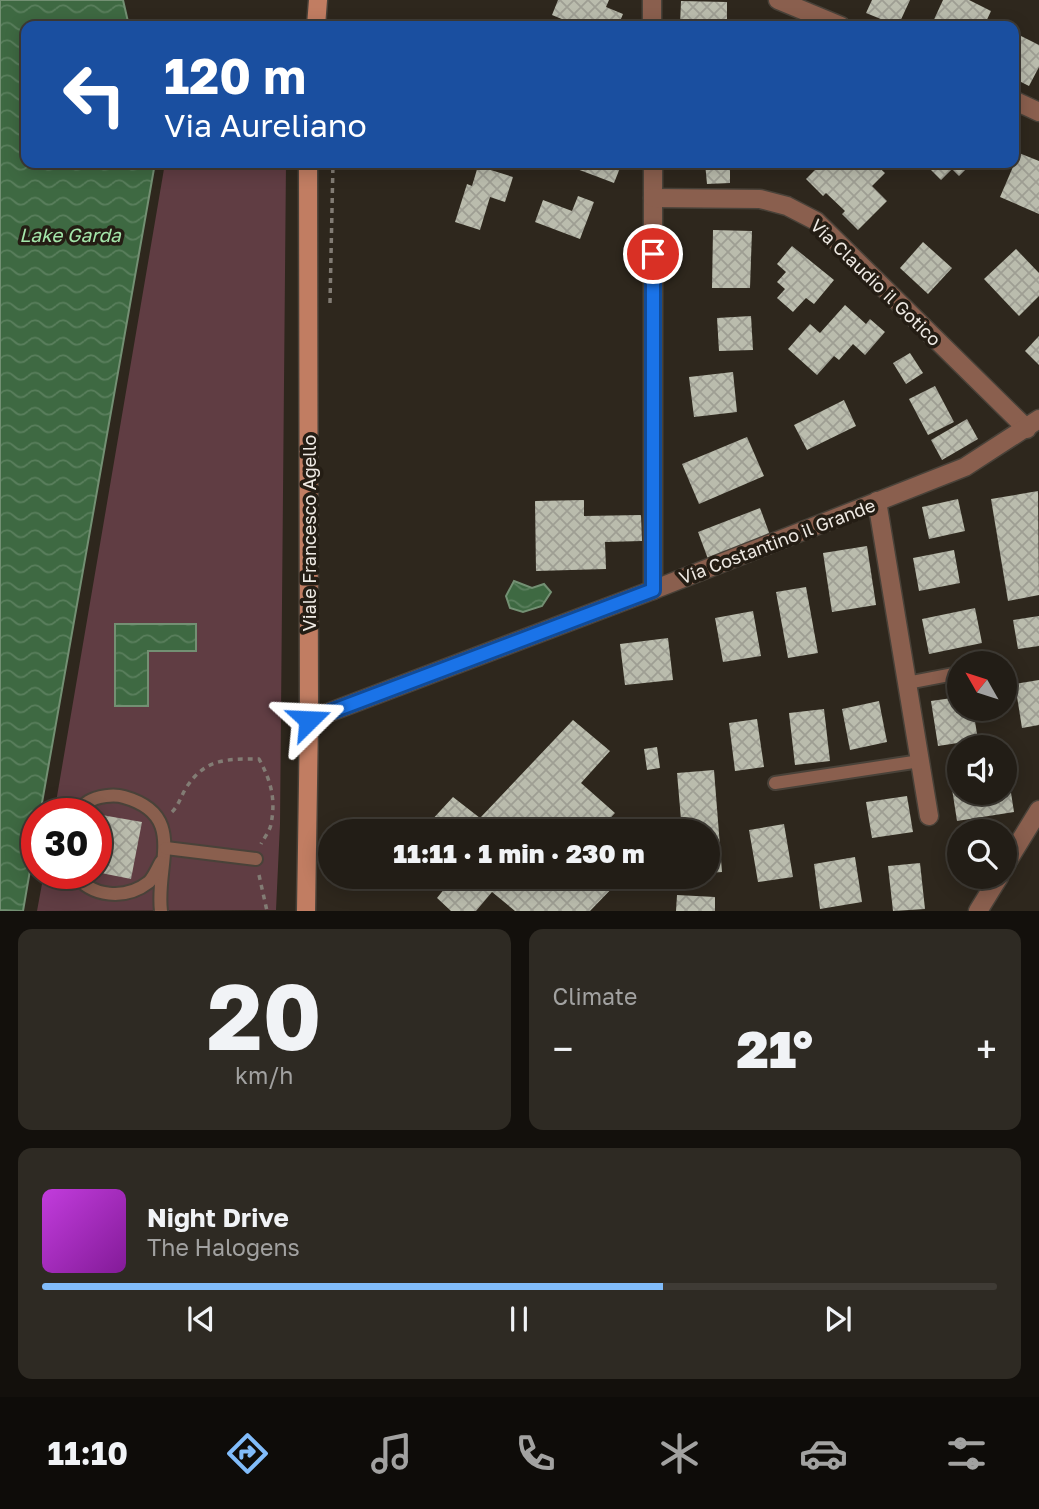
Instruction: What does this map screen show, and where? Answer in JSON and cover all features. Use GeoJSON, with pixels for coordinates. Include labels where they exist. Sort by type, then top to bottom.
{"type":"FeatureCollection","features":[{"type":"Feature","properties":{"kind":"main road"},"geometry":{"type":"LineString","coordinates":[[316,21],[318,0]]}},
{"type":"Feature","properties":{"kind":"main road","name":"Viale Francesco Agello"},"geometry":{"type":"LineString","coordinates":[[307,908],[308,168]]}},
{"type":"Feature","properties":{"kind":"street"},"geometry":{"type":"LineString","coordinates":[[652,0],[652,21]]}},
{"type":"Feature","properties":{"kind":"street"},"geometry":{"type":"LineString","coordinates":[[778,0],[829,21]]}},
{"type":"Feature","properties":{"kind":"street"},"geometry":{"type":"LineString","coordinates":[[1019,103],[1039,112]]}},
{"type":"Feature","properties":{"kind":"street"},"geometry":{"type":"LineString","coordinates":[[653,168],[653,590]]}},
{"type":"Feature","properties":{"kind":"street","name":"Via Claudio il Gotico"},"geometry":{"type":"LineString","coordinates":[[653,198],[760,199],[787,206],[816,221],[1033,424]]}},
{"type":"Feature","properties":{"kind":"street","name":"Via Costantino il Grande"},"geometry":{"type":"LineString","coordinates":[[309,720],[653,590],[965,467],[1033,424]]}},
{"type":"Feature","properties":{"kind":"street"},"geometry":{"type":"LineString","coordinates":[[877,501],[929,816]]}},
{"type":"Feature","properties":{"kind":"street"},"geometry":{"type":"LineString","coordinates":[[1017,846],[1039,810]]}},
{"type":"Feature","properties":{"kind":"street"},"geometry":{"type":"LineString","coordinates":[[978,911],[992,889]]}},
{"type":"Feature","properties":{"kind":"lane"},"geometry":{"type":"LineString","coordinates":[[907,683],[947,676]]}},
{"type":"Feature","properties":{"kind":"lane"},"geometry":{"type":"LineString","coordinates":[[775,783],[920,761]]}},
{"type":"Feature","properties":{"kind":"lane"},"geometry":{"type":"LineString","coordinates":[[102,798],[115,794],[142,802],[161,823],[165,852],[159,895],[161,911]]}},
{"type":"Feature","properties":{"kind":"lane"},"geometry":{"type":"LineString","coordinates":[[165,852],[256,859]]}},
{"type":"Feature","properties":{"kind":"lane"},"geometry":{"type":"LineString","coordinates":[[93,889],[98,893],[126,894],[151,881],[165,852]]}},
{"type":"Feature","properties":{"kind":"path"},"geometry":{"type":"LineString","coordinates":[[161,823],[177,806],[197,773],[204,768],[216,761],[259,760],[271,781],[271,826],[256,859],[267,911]]}},
{"type":"Feature","properties":{"kind":"shaded area"},"geometry":{"type":"Polygon","coordinates":[[[164,168],[286,168],[280,824],[276,910],[37,911],[41,889],[112,889],[112,798],[57,798],[164,168]]]}},
{"type":"Feature","properties":{"kind":"water","name":"Lake Garda"},"geometry":{"type":"Polygon","coordinates":[[[0,0],[123,0],[128,21],[21,21],[21,168],[154,168],[43,798],[21,798],[21,889],[27,889],[23,911],[0,910],[0,0]]]}},
{"type":"Feature","properties":{"kind":"water"},"geometry":{"type":"Polygon","coordinates":[[[514,581],[532,588],[544,584],[551,592],[542,606],[523,612],[510,608],[506,596],[514,581]]]}},
{"type":"Feature","properties":{"kind":"water"},"geometry":{"type":"Polygon","coordinates":[[[115,624],[196,624],[196,651],[148,651],[148,706],[115,706],[115,624]]]}},
{"type":"Feature","properties":{"kind":"building"},"geometry":{"type":"Polygon","coordinates":[[[558,0],[609,0],[606,7],[623,14],[620,21],[567,21],[552,15],[558,0]]]}},
{"type":"Feature","properties":{"kind":"building"},"geometry":{"type":"Polygon","coordinates":[[[872,0],[910,0],[900,21],[886,21],[866,13],[872,0]]]}},
{"type":"Feature","properties":{"kind":"building"},"geometry":{"type":"Polygon","coordinates":[[[943,0],[969,0],[991,11],[986,21],[933,21],[943,0]]]}},
{"type":"Feature","properties":{"kind":"building"},"geometry":{"type":"Polygon","coordinates":[[[681,1],[727,2],[727,21],[680,21],[681,1]]]}},
{"type":"Feature","properties":{"kind":"building"},"geometry":{"type":"Polygon","coordinates":[[[1019,35],[1039,45],[1039,67],[1029,86],[1019,81],[1019,35]]]}},
{"type":"Feature","properties":{"kind":"building"},"geometry":{"type":"Polygon","coordinates":[[[1019,153],[1039,161],[1039,214],[1000,197],[1013,168],[1019,168],[1019,153]]]}},
{"type":"Feature","properties":{"kind":"building"},"geometry":{"type":"Polygon","coordinates":[[[477,168],[513,177],[505,202],[490,197],[480,230],[455,222],[467,184],[472,186],[477,168]]]}},
{"type":"Feature","properties":{"kind":"building"},"geometry":{"type":"Polygon","coordinates":[[[574,168],[620,168],[614,183],[574,168]]]}},
{"type":"Feature","properties":{"kind":"building"},"geometry":{"type":"Polygon","coordinates":[[[705,168],[748,168],[730,169],[730,183],[707,184],[705,168]]]}},
{"type":"Feature","properties":{"kind":"building"},"geometry":{"type":"Polygon","coordinates":[[[817,168],[880,168],[885,173],[872,186],[887,201],[858,230],[842,214],[845,211],[826,193],[823,196],[806,179],[817,168]]]}},
{"type":"Feature","properties":{"kind":"building"},"geometry":{"type":"Polygon","coordinates":[[[929,168],[967,168],[959,176],[952,169],[941,180],[929,168]]]}},
{"type":"Feature","properties":{"kind":"building"},"geometry":{"type":"Polygon","coordinates":[[[578,196],[594,202],[580,239],[535,222],[543,200],[572,211],[578,196]]]}},
{"type":"Feature","properties":{"kind":"building"},"geometry":{"type":"Polygon","coordinates":[[[713,230],[752,231],[750,288],[712,288],[713,230]]]}},
{"type":"Feature","properties":{"kind":"building"},"geometry":{"type":"Polygon","coordinates":[[[923,242],[952,268],[928,294],[900,268],[923,242]]]}},
{"type":"Feature","properties":{"kind":"building"},"geometry":{"type":"Polygon","coordinates":[[[792,246],[834,280],[814,304],[806,298],[793,312],[777,298],[785,289],[777,282],[786,272],[777,264],[792,246]]]}},
{"type":"Feature","properties":{"kind":"building"},"geometry":{"type":"Polygon","coordinates":[[[1016,249],[1039,273],[1039,296],[1019,316],[984,279],[1016,249]]]}},
{"type":"Feature","properties":{"kind":"building"},"geometry":{"type":"Polygon","coordinates":[[[845,305],[866,324],[870,319],[885,332],[865,355],[853,344],[839,360],[834,356],[817,375],[788,349],[810,324],[820,333],[845,305]]]}},
{"type":"Feature","properties":{"kind":"building"},"geometry":{"type":"Polygon","coordinates":[[[751,316],[753,350],[719,351],[717,318],[751,316]]]}},
{"type":"Feature","properties":{"kind":"building"},"geometry":{"type":"Polygon","coordinates":[[[1039,336],[1039,365],[1025,351],[1039,336]]]}},
{"type":"Feature","properties":{"kind":"building"},"geometry":{"type":"Polygon","coordinates":[[[910,353],[923,373],[906,384],[893,363],[910,353]]]}},
{"type":"Feature","properties":{"kind":"building"},"geometry":{"type":"Polygon","coordinates":[[[733,372],[737,412],[694,417],[689,377],[733,372]]]}},
{"type":"Feature","properties":{"kind":"building"},"geometry":{"type":"Polygon","coordinates":[[[935,386],[954,422],[928,435],[909,399],[935,386]]]}},
{"type":"Feature","properties":{"kind":"building"},"geometry":{"type":"Polygon","coordinates":[[[844,400],[856,426],[807,450],[794,425],[844,400]]]}},
{"type":"Feature","properties":{"kind":"building"},"geometry":{"type":"Polygon","coordinates":[[[967,419],[978,439],[942,460],[931,440],[967,419]]]}},
{"type":"Feature","properties":{"kind":"building"},"geometry":{"type":"Polygon","coordinates":[[[747,437],[764,476],[699,504],[682,464],[747,437]]]}},
{"type":"Feature","properties":{"kind":"building"},"geometry":{"type":"Polygon","coordinates":[[[1038,491],[1039,595],[1008,601],[991,499],[1038,491]]]}},
{"type":"Feature","properties":{"kind":"building"},"geometry":{"type":"Polygon","coordinates":[[[958,499],[965,531],[929,539],[922,507],[958,499]]]}},
{"type":"Feature","properties":{"kind":"building"},"geometry":{"type":"Polygon","coordinates":[[[584,500],[584,516],[641,515],[642,541],[605,542],[606,569],[536,571],[535,501],[584,500]]]}},
{"type":"Feature","properties":{"kind":"building"},"geometry":{"type":"Polygon","coordinates":[[[760,508],[770,535],[708,559],[698,532],[760,508]]]}},
{"type":"Feature","properties":{"kind":"building"},"geometry":{"type":"Polygon","coordinates":[[[867,546],[876,605],[832,612],[823,553],[867,546]]]}},
{"type":"Feature","properties":{"kind":"building"},"geometry":{"type":"Polygon","coordinates":[[[954,550],[960,583],[919,591],[913,558],[954,550]]]}},
{"type":"Feature","properties":{"kind":"building"},"geometry":{"type":"Polygon","coordinates":[[[806,587],[818,653],[788,658],[776,592],[806,587]]]}},
{"type":"Feature","properties":{"kind":"building"},"geometry":{"type":"Polygon","coordinates":[[[975,608],[982,643],[929,654],[922,619],[975,608]]]}},
{"type":"Feature","properties":{"kind":"building"},"geometry":{"type":"Polygon","coordinates":[[[753,611],[761,656],[723,662],[715,618],[753,611]]]}},
{"type":"Feature","properties":{"kind":"building"},"geometry":{"type":"Polygon","coordinates":[[[1039,616],[1039,646],[1018,649],[1013,620],[1039,616]]]}},
{"type":"Feature","properties":{"kind":"building"},"geometry":{"type":"Polygon","coordinates":[[[668,638],[673,680],[625,685],[620,644],[668,638]]]}},
{"type":"Feature","properties":{"kind":"building"},"geometry":{"type":"Polygon","coordinates":[[[1039,680],[1039,725],[1022,728],[1017,684],[1039,680]]]}},
{"type":"Feature","properties":{"kind":"building"},"geometry":{"type":"Polygon","coordinates":[[[947,699],[947,721],[975,721],[977,735],[947,735],[947,745],[938,746],[931,701],[947,699]]]}},
{"type":"Feature","properties":{"kind":"building"},"geometry":{"type":"Polygon","coordinates":[[[879,701],[887,742],[850,750],[842,709],[879,701]]]}},
{"type":"Feature","properties":{"kind":"building"},"geometry":{"type":"Polygon","coordinates":[[[824,709],[830,761],[795,765],[789,713],[824,709]]]}},
{"type":"Feature","properties":{"kind":"building"},"geometry":{"type":"Polygon","coordinates":[[[757,719],[764,767],[735,771],[729,723],[757,719]]]}},
{"type":"Feature","properties":{"kind":"building"},"geometry":{"type":"Polygon","coordinates":[[[573,720],[610,751],[581,783],[615,813],[609,819],[433,819],[453,797],[480,818],[573,720]]]}},
{"type":"Feature","properties":{"kind":"building"},"geometry":{"type":"Polygon","coordinates":[[[657,747],[660,768],[647,770],[644,749],[657,747]]]}},
{"type":"Feature","properties":{"kind":"building"},"geometry":{"type":"Polygon","coordinates":[[[714,770],[718,819],[681,819],[677,773],[714,770]]]}},
{"type":"Feature","properties":{"kind":"building"},"geometry":{"type":"Polygon","coordinates":[[[907,796],[913,832],[872,838],[866,802],[907,796]]]}},
{"type":"Feature","properties":{"kind":"building"},"geometry":{"type":"Polygon","coordinates":[[[955,805],[1013,805],[1014,812],[957,819],[955,805]]]}},
{"type":"Feature","properties":{"kind":"building"},"geometry":{"type":"Polygon","coordinates":[[[112,817],[142,822],[131,879],[112,875],[112,817]]]}},
{"type":"Feature","properties":{"kind":"building"},"geometry":{"type":"Polygon","coordinates":[[[784,824],[793,877],[758,882],[749,830],[784,824]]]}},
{"type":"Feature","properties":{"kind":"building"},"geometry":{"type":"Polygon","coordinates":[[[855,857],[862,902],[820,909],[814,864],[855,857]]]}},
{"type":"Feature","properties":{"kind":"building"},"geometry":{"type":"Polygon","coordinates":[[[920,863],[925,909],[893,911],[888,866],[920,863]]]}},
{"type":"Feature","properties":{"kind":"building"},"geometry":{"type":"Polygon","coordinates":[[[444,889],[611,889],[590,911],[515,911],[492,892],[476,911],[451,911],[437,898],[444,889]]]}},
{"type":"Feature","properties":{"kind":"building"},"geometry":{"type":"Polygon","coordinates":[[[677,895],[715,897],[715,911],[676,911],[677,895]]]}},
{"type":"Feature","properties":{"kind":"route"},"geometry":{"type":"LineString","coordinates":[[309,720],[653,590],[653,254]]}}]}
